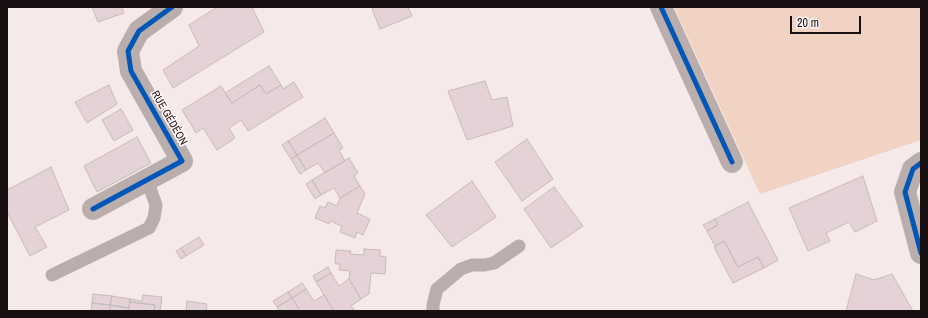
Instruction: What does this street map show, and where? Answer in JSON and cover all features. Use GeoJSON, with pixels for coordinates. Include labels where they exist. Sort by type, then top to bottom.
{"type":"FeatureCollection","features":[{"type":"Feature","properties":{"kind":"street","name":"RUE GÉDÉON"},"geometry":{"type":"LineString","coordinates":[[94,209],[182,161],[131,71],[128,51],[139,31],[172,7]]}},
{"type":"Feature","properties":{"kind":"street"},"geometry":{"type":"LineString","coordinates":[[661,7],[732,162]]}},
{"type":"Feature","properties":{"kind":"street"},"geometry":{"type":"LineString","coordinates":[[921,163],[913,170],[905,192],[921,253]]}},
{"type":"Feature","properties":{"kind":"lane"},"geometry":{"type":"LineString","coordinates":[[52,275],[149,228],[154,218],[156,205],[147,180]]}},
{"type":"Feature","properties":{"kind":"lane"},"geometry":{"type":"LineString","coordinates":[[434,311],[433,305],[437,290],[460,269],[472,265],[494,263],[519,246]]}},
{"type":"Feature","properties":{"kind":"shaded area"},"geometry":{"type":"Polygon","coordinates":[[[674,7],[921,7],[921,140],[760,194],[674,7]]]}},
{"type":"Feature","properties":{"kind":"building"},"geometry":{"type":"Polygon","coordinates":[[[92,7],[122,7],[124,13],[98,22],[92,7]]]}},
{"type":"Feature","properties":{"kind":"building"},"geometry":{"type":"Polygon","coordinates":[[[217,7],[252,7],[264,32],[173,88],[163,70],[199,46],[189,25],[217,7]]]}},
{"type":"Feature","properties":{"kind":"building"},"geometry":{"type":"Polygon","coordinates":[[[375,7],[408,7],[412,16],[380,29],[372,9],[375,7]]]}},
{"type":"Feature","properties":{"kind":"building"},"geometry":{"type":"Polygon","coordinates":[[[269,66],[281,85],[266,94],[260,85],[232,103],[225,93],[269,66]]]}},
{"type":"Feature","properties":{"kind":"building"},"geometry":{"type":"Polygon","coordinates":[[[485,81],[492,100],[507,97],[513,126],[467,140],[448,91],[485,81]]]}},
{"type":"Feature","properties":{"kind":"building"},"geometry":{"type":"Polygon","coordinates":[[[294,82],[303,97],[248,131],[241,120],[229,128],[235,138],[217,150],[203,128],[196,133],[182,110],[221,86],[232,103],[260,85],[266,94],[281,85],[283,89],[294,82]]]}},
{"type":"Feature","properties":{"kind":"building"},"geometry":{"type":"Polygon","coordinates":[[[109,85],[117,104],[87,123],[75,102],[109,85]]]}},
{"type":"Feature","properties":{"kind":"building"},"geometry":{"type":"Polygon","coordinates":[[[121,109],[133,130],[114,141],[102,120],[121,109]]]}},
{"type":"Feature","properties":{"kind":"building"},"geometry":{"type":"Polygon","coordinates":[[[325,118],[334,133],[297,155],[288,141],[325,118]]]}},
{"type":"Feature","properties":{"kind":"building"},"geometry":{"type":"Polygon","coordinates":[[[334,133],[343,148],[339,150],[345,161],[325,173],[318,163],[306,170],[297,155],[334,133]]]}},
{"type":"Feature","properties":{"kind":"building"},"geometry":{"type":"Polygon","coordinates":[[[137,137],[151,163],[97,192],[84,166],[137,137]]]}},
{"type":"Feature","properties":{"kind":"building"},"geometry":{"type":"Polygon","coordinates":[[[527,139],[553,179],[522,201],[495,162],[527,139]]]}},
{"type":"Feature","properties":{"kind":"building"},"geometry":{"type":"Polygon","coordinates":[[[288,141],[297,155],[291,159],[282,145],[288,141]]]}},
{"type":"Feature","properties":{"kind":"building"},"geometry":{"type":"Polygon","coordinates":[[[297,155],[306,170],[300,174],[291,159],[297,155]]]}},
{"type":"Feature","properties":{"kind":"building"},"geometry":{"type":"Polygon","coordinates":[[[349,158],[358,173],[354,176],[360,186],[340,198],[334,188],[321,195],[312,180],[349,158]]]}},
{"type":"Feature","properties":{"kind":"building"},"geometry":{"type":"Polygon","coordinates":[[[51,167],[69,210],[35,227],[47,247],[30,256],[7,212],[7,190],[51,167]]]}},
{"type":"Feature","properties":{"kind":"building"},"geometry":{"type":"Polygon","coordinates":[[[863,176],[877,221],[855,232],[849,222],[826,233],[830,241],[808,251],[789,208],[863,176]]]}},
{"type":"Feature","properties":{"kind":"building"},"geometry":{"type":"Polygon","coordinates":[[[312,180],[321,195],[315,199],[306,184],[312,180]]]}},
{"type":"Feature","properties":{"kind":"building"},"geometry":{"type":"Polygon","coordinates":[[[472,181],[496,217],[452,247],[426,215],[472,181]]]}},
{"type":"Feature","properties":{"kind":"building"},"geometry":{"type":"Polygon","coordinates":[[[360,186],[365,194],[357,213],[370,219],[363,235],[357,232],[355,238],[340,232],[342,226],[330,221],[329,224],[315,218],[320,206],[325,208],[328,202],[337,206],[340,198],[360,186]]]}},
{"type":"Feature","properties":{"kind":"building"},"geometry":{"type":"Polygon","coordinates":[[[554,187],[583,226],[551,248],[524,209],[554,187]]]}},
{"type":"Feature","properties":{"kind":"building"},"geometry":{"type":"Polygon","coordinates":[[[748,202],[778,260],[764,268],[758,257],[738,267],[724,241],[715,246],[707,231],[718,225],[715,219],[748,202]]]}},
{"type":"Feature","properties":{"kind":"building"},"geometry":{"type":"Polygon","coordinates":[[[715,219],[718,225],[707,231],[703,225],[715,219]]]}},
{"type":"Feature","properties":{"kind":"building"},"geometry":{"type":"Polygon","coordinates":[[[199,237],[204,245],[186,256],[181,248],[199,237]]]}},
{"type":"Feature","properties":{"kind":"building"},"geometry":{"type":"Polygon","coordinates":[[[724,241],[738,267],[758,257],[764,268],[733,283],[714,247],[724,241]]]}},
{"type":"Feature","properties":{"kind":"building"},"geometry":{"type":"Polygon","coordinates":[[[181,248],[186,256],[181,259],[176,251],[181,248]]]}},
{"type":"Feature","properties":{"kind":"building"},"geometry":{"type":"Polygon","coordinates":[[[364,249],[380,250],[380,256],[386,257],[385,274],[371,273],[369,294],[361,299],[349,279],[350,271],[339,270],[340,264],[335,264],[336,250],[351,251],[350,254],[364,255],[364,249]]]}},
{"type":"Feature","properties":{"kind":"building"},"geometry":{"type":"Polygon","coordinates":[[[328,267],[331,273],[316,282],[313,276],[328,267]]]}},
{"type":"Feature","properties":{"kind":"building"},"geometry":{"type":"Polygon","coordinates":[[[331,273],[339,286],[349,279],[361,299],[351,306],[354,310],[334,311],[316,282],[331,273]]]}},
{"type":"Feature","properties":{"kind":"building"},"geometry":{"type":"Polygon","coordinates":[[[856,274],[874,280],[892,274],[913,311],[846,311],[856,274]]]}},
{"type":"Feature","properties":{"kind":"building"},"geometry":{"type":"Polygon","coordinates":[[[302,283],[306,289],[292,298],[288,292],[302,283]]]}},
{"type":"Feature","properties":{"kind":"building"},"geometry":{"type":"Polygon","coordinates":[[[306,289],[314,301],[324,295],[334,311],[300,311],[292,298],[306,289]]]}},
{"type":"Feature","properties":{"kind":"building"},"geometry":{"type":"Polygon","coordinates":[[[288,292],[292,298],[277,307],[273,301],[288,292]]]}},
{"type":"Feature","properties":{"kind":"building"},"geometry":{"type":"Polygon","coordinates":[[[93,294],[112,296],[110,305],[92,303],[93,294]]]}},
{"type":"Feature","properties":{"kind":"building"},"geometry":{"type":"Polygon","coordinates":[[[143,295],[162,297],[160,311],[154,311],[155,305],[130,302],[130,299],[142,301],[143,295]]]}},
{"type":"Feature","properties":{"kind":"building"},"geometry":{"type":"Polygon","coordinates":[[[112,296],[130,299],[129,308],[110,305],[112,296]]]}},
{"type":"Feature","properties":{"kind":"building"},"geometry":{"type":"Polygon","coordinates":[[[292,298],[300,311],[279,311],[277,307],[292,298]]]}},
{"type":"Feature","properties":{"kind":"building"},"geometry":{"type":"Polygon","coordinates":[[[187,301],[207,304],[206,310],[214,311],[186,311],[187,301]]]}},
{"type":"Feature","properties":{"kind":"building"},"geometry":{"type":"Polygon","coordinates":[[[130,302],[155,305],[154,311],[128,311],[130,302]]]}},
{"type":"Feature","properties":{"kind":"building"},"geometry":{"type":"Polygon","coordinates":[[[92,303],[110,305],[110,311],[91,311],[92,303]]]}},
{"type":"Feature","properties":{"kind":"building"},"geometry":{"type":"Polygon","coordinates":[[[110,305],[129,308],[128,311],[110,311],[110,305]]]}},
{"type":"Feature","properties":{"kind":"cycle path"},"geometry":{"type":"LineString","coordinates":[[93,209],[182,161],[131,71],[128,51],[139,31],[172,7]]}},
{"type":"Feature","properties":{"kind":"cycle path"},"geometry":{"type":"LineString","coordinates":[[661,7],[732,162]]}},
{"type":"Feature","properties":{"kind":"cycle path"},"geometry":{"type":"LineString","coordinates":[[921,163],[913,169],[905,192],[921,253]]}}]}
